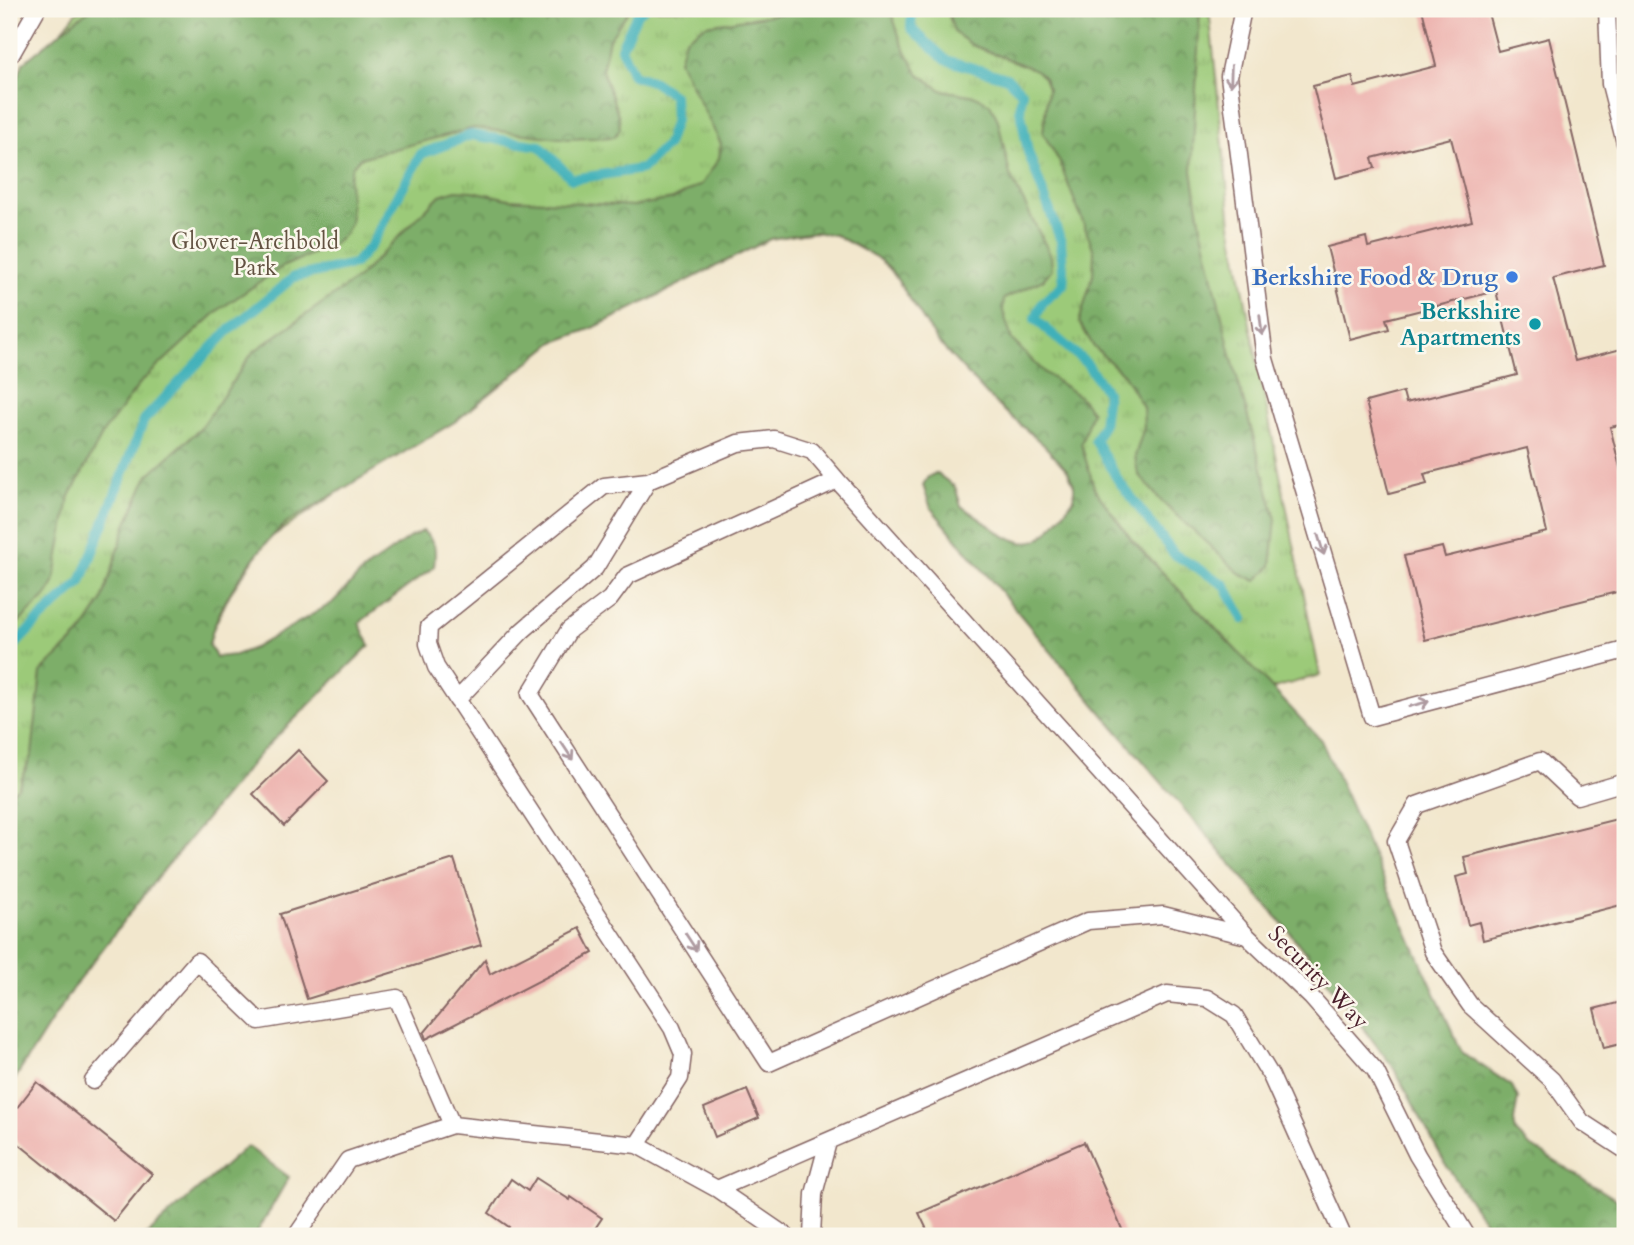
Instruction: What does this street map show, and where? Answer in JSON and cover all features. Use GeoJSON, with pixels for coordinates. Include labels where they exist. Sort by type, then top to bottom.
{"type":"FeatureCollection","features":[{"type":"Feature","properties":{"kind":"lane"},"geometry":{"type":"LineString","coordinates":[[12,53],[37,9]]}},
{"type":"Feature","properties":{"kind":"lane"},"geometry":{"type":"LineString","coordinates":[[1243,9],[1229,76],[1265,359],[1372,716],[1625,650]]}},
{"type":"Feature","properties":{"kind":"lane"},"geometry":{"type":"LineString","coordinates":[[1606,9],[1610,84],[1625,143]]}},
{"type":"Feature","properties":{"kind":"lane"},"geometry":{"type":"LineString","coordinates":[[637,1145],[680,1078],[683,1054],[672,1028],[436,667],[428,644],[429,627],[604,486],[648,481],[738,443],[774,439],[812,451],[1247,936]]}},
{"type":"Feature","properties":{"kind":"lane","name":"Security Way"},"geometry":{"type":"LineString","coordinates":[[837,480],[627,576],[610,599],[569,630],[530,694],[769,1062],[1088,921],[1163,915],[1247,936],[1311,997],[1375,1070],[1417,1156],[1467,1236]]}},
{"type":"Feature","properties":{"kind":"lane"},"geometry":{"type":"LineString","coordinates":[[457,700],[522,631],[595,568],[648,481]]}},
{"type":"Feature","properties":{"kind":"lane"},"geometry":{"type":"LineString","coordinates":[[1625,782],[1577,796],[1540,761],[1417,805],[1396,841],[1433,953],[1471,1005],[1552,1080],[1582,1122],[1625,1150]]}},
{"type":"Feature","properties":{"kind":"lane"},"geometry":{"type":"LineString","coordinates":[[93,1081],[197,961],[259,1021],[397,998],[452,1125]]}},
{"type":"Feature","properties":{"kind":"lane"},"geometry":{"type":"LineString","coordinates":[[717,1189],[1167,994],[1207,998],[1234,1015],[1271,1076],[1343,1236]]}},
{"type":"Feature","properties":{"kind":"lane"},"geometry":{"type":"LineString","coordinates":[[296,1236],[348,1160],[452,1125],[637,1145],[717,1189],[786,1236]]}},
{"type":"Feature","properties":{"kind":"lane"},"geometry":{"type":"LineString","coordinates":[[811,1236],[814,1194],[828,1142]]}},
{"type":"Feature","properties":{"kind":"green space","name":"Glover-Archbold Park"},"geometry":{"type":"Polygon","coordinates":[[[83,9],[1209,9],[1231,224],[1320,675],[1118,732],[931,508],[923,485],[928,477],[936,473],[955,487],[961,506],[1006,537],[1023,543],[1038,540],[1050,530],[1074,499],[1074,485],[1068,471],[1044,445],[992,400],[938,342],[891,270],[876,257],[835,235],[814,232],[770,239],[593,328],[554,342],[456,421],[349,485],[267,540],[230,594],[213,629],[209,645],[216,657],[153,883],[72,989],[9,1088],[9,97],[77,12],[83,9]]]}},
{"type":"Feature","properties":{"kind":"green space"},"geometry":{"type":"Polygon","coordinates":[[[91,9],[630,9],[609,39],[602,70],[619,117],[620,129],[614,137],[568,139],[474,128],[360,158],[352,167],[349,179],[351,221],[345,234],[332,245],[282,267],[220,309],[141,382],[103,433],[69,498],[54,583],[46,596],[9,632],[9,104],[23,63],[91,9]]]}},
{"type":"Feature","properties":{"kind":"green space"},"geometry":{"type":"Polygon","coordinates":[[[810,9],[890,9],[902,44],[918,73],[941,90],[976,96],[990,104],[998,120],[1010,175],[1051,256],[1052,269],[1043,280],[1004,299],[1003,311],[1012,340],[1045,373],[1079,396],[1092,412],[1081,444],[1095,490],[1132,540],[1321,740],[1463,1053],[1512,1086],[1518,1098],[1514,1121],[1516,1132],[1529,1145],[1625,1205],[1625,1236],[1494,1236],[1446,1165],[1393,1067],[1287,929],[931,508],[923,485],[928,477],[936,473],[955,487],[961,506],[1006,537],[1023,543],[1038,540],[1050,530],[1074,499],[1074,485],[1068,471],[1044,445],[992,400],[938,342],[891,270],[876,257],[836,235],[814,232],[770,239],[593,328],[554,342],[456,421],[286,523],[274,535],[250,563],[220,612],[209,645],[216,657],[235,655],[254,648],[332,603],[363,571],[410,537],[423,531],[434,547],[434,567],[359,623],[370,645],[261,752],[153,883],[72,989],[9,1088],[9,794],[18,787],[32,754],[41,672],[82,632],[102,601],[126,525],[148,475],[201,428],[253,352],[358,278],[440,195],[456,190],[509,199],[634,206],[673,199],[702,184],[719,158],[721,144],[679,61],[685,39],[706,25],[810,9]]]}},
{"type":"Feature","properties":{"kind":"green space"},"geometry":{"type":"Polygon","coordinates":[[[947,9],[1200,9],[1192,171],[1201,227],[1232,359],[1276,519],[1271,566],[1256,581],[1239,573],[1162,502],[1138,474],[1135,456],[1144,427],[1143,407],[1124,375],[1094,347],[1079,322],[1093,275],[1094,251],[1059,161],[1043,133],[1048,88],[1044,78],[1036,70],[972,45],[954,32],[947,9]]]}},
{"type":"Feature","properties":{"kind":"green space"},"geometry":{"type":"Polygon","coordinates":[[[247,1146],[289,1177],[255,1236],[145,1236],[247,1146]]]}},
{"type":"Feature","properties":{"kind":"building","name":"Berkshire Apartments"},"geometry":{"type":"Polygon","coordinates":[[[1422,9],[1487,9],[1498,51],[1549,38],[1604,265],[1553,278],[1575,361],[1625,348],[1625,424],[1610,427],[1625,488],[1625,590],[1425,640],[1404,556],[1442,547],[1445,557],[1547,532],[1527,448],[1424,474],[1427,484],[1389,494],[1366,402],[1403,392],[1406,403],[1517,375],[1496,291],[1386,319],[1389,329],[1350,339],[1327,247],[1366,237],[1368,247],[1472,221],[1451,138],[1372,158],[1375,168],[1336,178],[1313,86],[1352,76],[1355,87],[1436,66],[1422,9]]]}},
{"type":"Feature","properties":{"kind":"building"},"geometry":{"type":"Polygon","coordinates":[[[298,750],[328,781],[284,826],[253,794],[298,750]]]}},
{"type":"Feature","properties":{"kind":"building"},"geometry":{"type":"Polygon","coordinates":[[[1625,817],[1625,904],[1483,940],[1479,922],[1468,925],[1456,877],[1468,874],[1464,857],[1625,817]]]}},
{"type":"Feature","properties":{"kind":"building"},"geometry":{"type":"Polygon","coordinates":[[[454,859],[481,945],[307,999],[280,914],[454,859]]]}},
{"type":"Feature","properties":{"kind":"building"},"geometry":{"type":"Polygon","coordinates":[[[580,928],[593,953],[426,1039],[424,1033],[485,959],[490,974],[580,928]]]}},
{"type":"Feature","properties":{"kind":"building"},"geometry":{"type":"Polygon","coordinates":[[[1625,1001],[1625,1043],[1604,1048],[1594,1009],[1625,1001]]]}},
{"type":"Feature","properties":{"kind":"building"},"geometry":{"type":"Polygon","coordinates":[[[37,1082],[152,1174],[114,1221],[9,1136],[9,1118],[37,1082]]]}},
{"type":"Feature","properties":{"kind":"building"},"geometry":{"type":"Polygon","coordinates":[[[747,1090],[759,1118],[715,1137],[704,1108],[747,1090]]]}},
{"type":"Feature","properties":{"kind":"building"},"geometry":{"type":"Polygon","coordinates":[[[1084,1142],[1125,1236],[930,1236],[919,1213],[1084,1142]]]}},
{"type":"Feature","properties":{"kind":"building"},"geometry":{"type":"Polygon","coordinates":[[[536,1178],[602,1218],[590,1236],[502,1236],[509,1227],[489,1213],[511,1179],[528,1191],[536,1178]]]}},
{"type":"Feature","properties":{"kind":"waterway"},"geometry":{"type":"LineString","coordinates":[[9,663],[14,646],[81,582],[144,420],[227,332],[294,277],[354,264],[371,245],[421,154],[471,135],[540,146],[572,179],[642,169],[667,145],[675,120],[674,96],[654,82],[633,75],[621,48],[637,14],[644,9]]}},
{"type":"Feature","properties":{"kind":"waterway"},"geometry":{"type":"LineString","coordinates":[[912,9],[911,28],[946,60],[1007,78],[1022,92],[1020,109],[1028,152],[1061,241],[1064,284],[1043,302],[1035,319],[1087,364],[1107,393],[1103,425],[1095,440],[1118,480],[1174,554],[1225,585],[1243,619]]}},
{"type":"Feature","properties":{"kind":"waterway"},"geometry":{"type":"LineString","coordinates":[[9,728],[9,745]]}},
{"type":"Feature","properties":{"kind":"place","name":"Berkshire Food & Drug"},"geometry":{"type":"Point","coordinates":[1512,277]}},
{"type":"Feature","properties":{"kind":"place","name":"Berkshire Apartments"},"geometry":{"type":"Point","coordinates":[1535,324]}}]}
